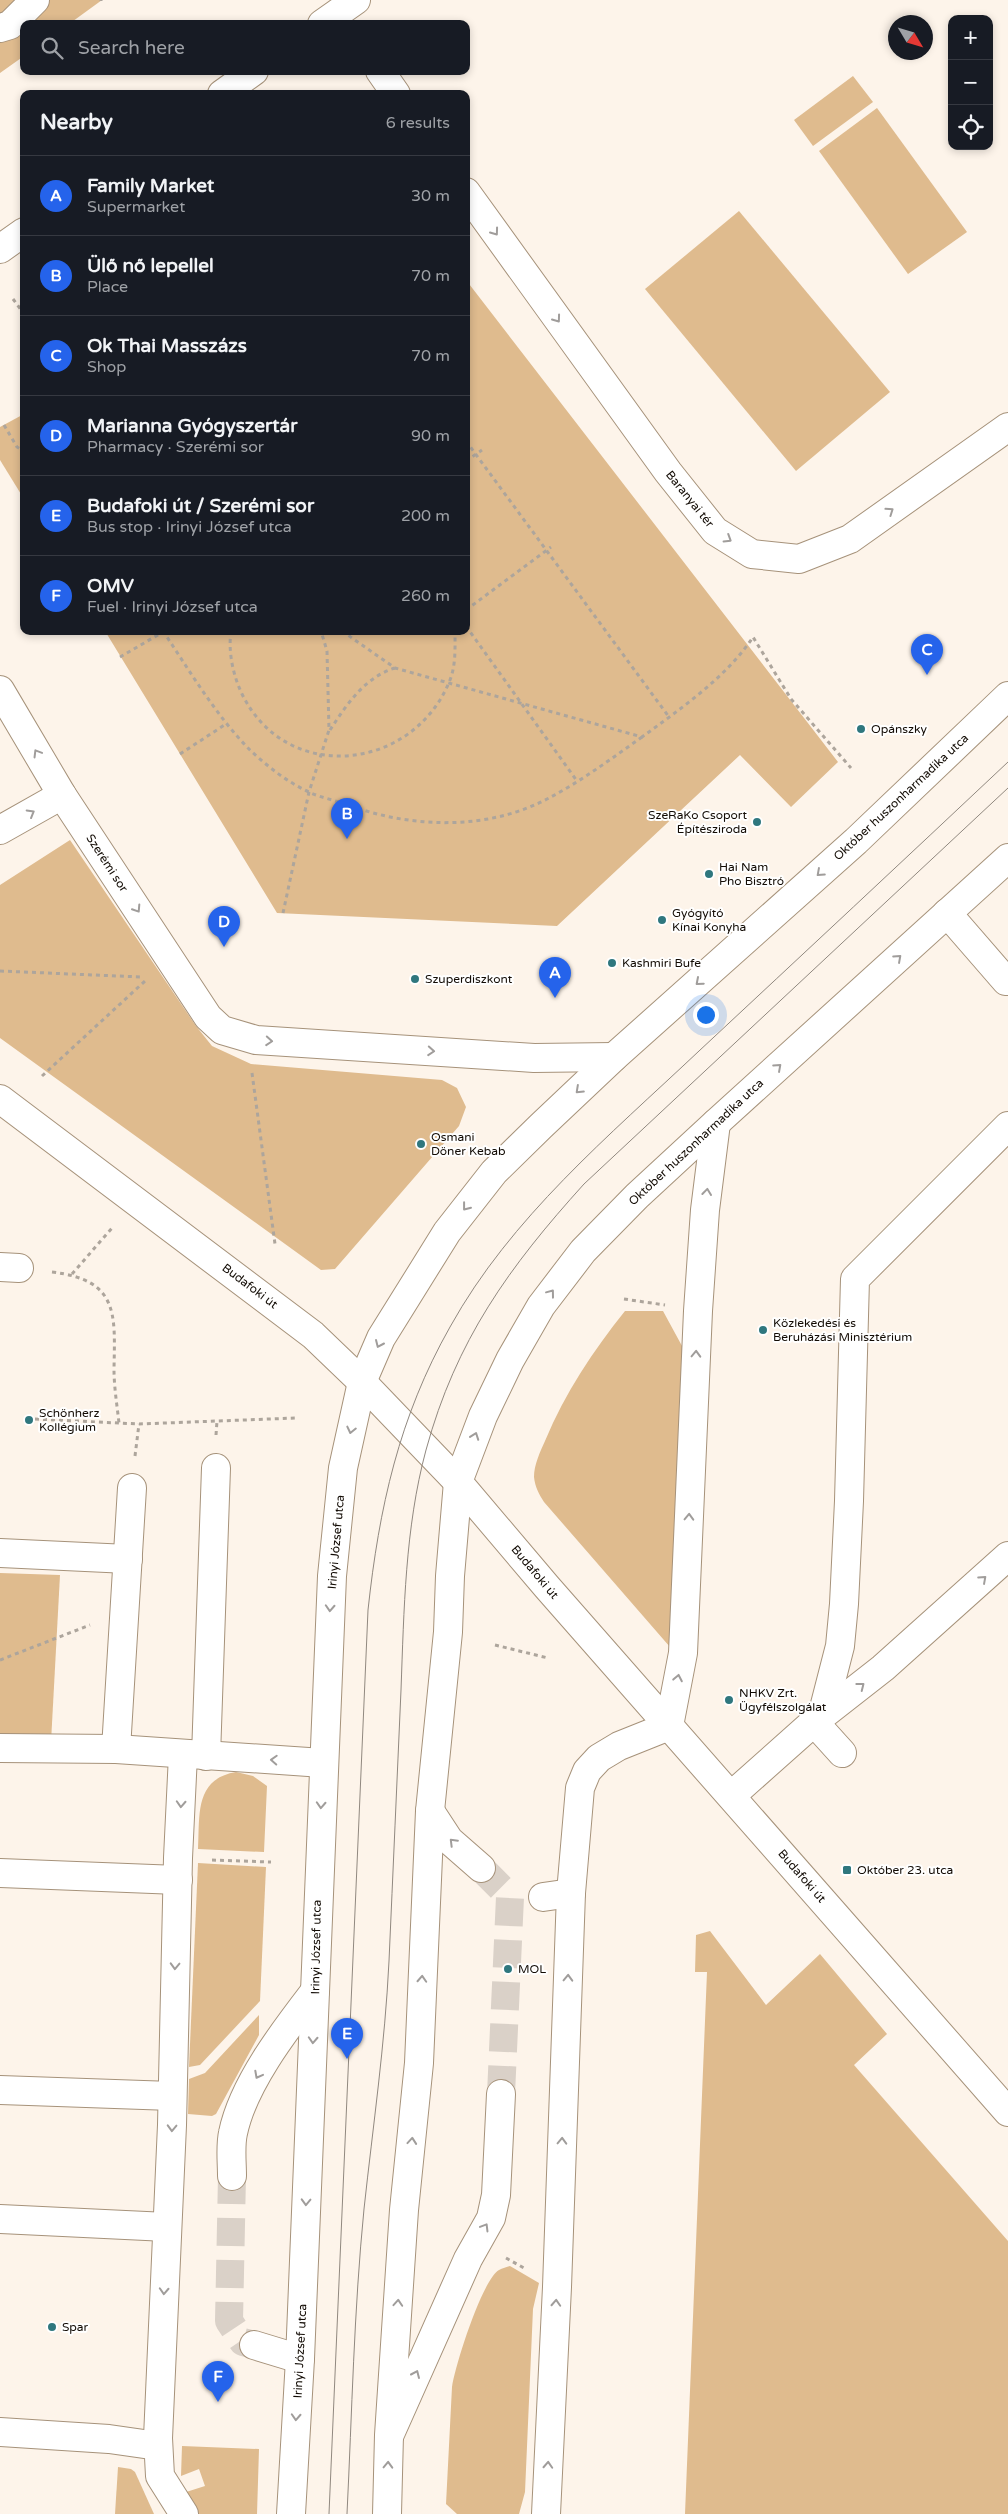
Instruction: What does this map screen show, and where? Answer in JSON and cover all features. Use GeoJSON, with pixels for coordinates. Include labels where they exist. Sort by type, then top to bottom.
{"type":"FeatureCollection","features":[{"type":"Feature","properties":{"kind":"main road"},"geometry":{"type":"LineString","coordinates":[[0,28],[10,25],[35,0]]}},
{"type":"Feature","properties":{"kind":"main road"},"geometry":{"type":"LineString","coordinates":[[228,90],[248,75]]}},
{"type":"Feature","properties":{"kind":"main road"},"geometry":{"type":"LineString","coordinates":[[383,75],[393,90]]}},
{"type":"Feature","properties":{"kind":"main road","name":"Baranyai tér"},"geometry":{"type":"LineString","coordinates":[[470,198],[668,472],[715,531],[752,554],[799,559],[850,539],[1008,427]]}},
{"type":"Feature","properties":{"kind":"main road"},"geometry":{"type":"LineString","coordinates":[[0,249],[20,235]]}},
{"type":"Feature","properties":{"kind":"main road","name":"Szerémi sor"},"geometry":{"type":"LineString","coordinates":[[0,690],[62,795],[208,1017],[222,1030],[248,1038]]}},
{"type":"Feature","properties":{"kind":"main road","name":"Október huszonharmadika utca"},"geometry":{"type":"LineString","coordinates":[[362,1382],[381,1338],[447,1232],[494,1172],[614,1057],[856,841],[1008,696]]}},
{"type":"Feature","properties":{"kind":"main road"},"geometry":{"type":"LineString","coordinates":[[0,830],[62,795]]}},
{"type":"Feature","properties":{"kind":"main road","name":"Október huszonharmadika utca"},"geometry":{"type":"LineString","coordinates":[[458,1482],[482,1416],[510,1360],[541,1306],[583,1251],[637,1196],[1008,858]]}},
{"type":"Feature","properties":{"kind":"main road"},"geometry":{"type":"LineString","coordinates":[[947,913],[1006,981]]}},
{"type":"Feature","properties":{"kind":"main road"},"geometry":{"type":"LineString","coordinates":[[248,1038],[534,1058],[614,1057]]}},
{"type":"Feature","properties":{"kind":"main road","name":"Budafoki út"},"geometry":{"type":"LineString","coordinates":[[0,1099],[313,1335],[362,1382],[458,1482],[669,1726],[732,1795],[1008,2112]]}},
{"type":"Feature","properties":{"kind":"main road"},"geometry":{"type":"LineString","coordinates":[[546,2514],[557,2287],[571,1893],[579,1795],[587,1771],[600,1758],[619,1746],[669,1726],[683,1653],[698,1311],[705,1210],[716,1123]]}},
{"type":"Feature","properties":{"kind":"main road"},"geometry":{"type":"LineString","coordinates":[[818,1719],[840,1646],[849,1501],[855,1279],[1008,1126]]}},
{"type":"Feature","properties":{"kind":"main road","name":"Irinyi József utca"},"geometry":{"type":"LineString","coordinates":[[291,2514],[300,2358],[332,1576],[343,1468],[362,1382]]}},
{"type":"Feature","properties":{"kind":"main road"},"geometry":{"type":"LineString","coordinates":[[184,2514],[160,2476],[158,2446],[172,2096],[178,1869],[194,1756],[216,1468]]}},
{"type":"Feature","properties":{"kind":"main road"},"geometry":{"type":"LineString","coordinates":[[387,2514],[389,2435],[404,2210],[419,2062],[430,1811],[448,1632],[450,1576],[458,1482]]}},
{"type":"Feature","properties":{"kind":"main road"},"geometry":{"type":"LineString","coordinates":[[116,1749],[132,1488]]}},
{"type":"Feature","properties":{"kind":"main road"},"geometry":{"type":"LineString","coordinates":[[0,1553],[128,1559]]}},
{"type":"Feature","properties":{"kind":"main road"},"geometry":{"type":"LineString","coordinates":[[732,1795],[818,1719],[883,1668],[1008,1556]]}},
{"type":"Feature","properties":{"kind":"main road"},"geometry":{"type":"LineString","coordinates":[[818,1719],[842,1753]]}},
{"type":"Feature","properties":{"kind":"main road"},"geometry":{"type":"LineString","coordinates":[[0,1748],[116,1749],[194,1756],[323,1762]]}},
{"type":"Feature","properties":{"kind":"main road"},"geometry":{"type":"LineString","coordinates":[[430,1811],[449,1840],[481,1868]]}},
{"type":"Feature","properties":{"kind":"main road"},"geometry":{"type":"LineString","coordinates":[[0,1874],[178,1869]]}},
{"type":"Feature","properties":{"kind":"main road"},"geometry":{"type":"LineString","coordinates":[[542,1897],[571,1893]]}},
{"type":"Feature","properties":{"kind":"main road"},"geometry":{"type":"LineString","coordinates":[[232,2176],[233,2134],[242,2106],[278,2039],[315,1991]]}},
{"type":"Feature","properties":{"kind":"main road"},"geometry":{"type":"LineString","coordinates":[[0,2090],[172,2096]]}},
{"type":"Feature","properties":{"kind":"main road"},"geometry":{"type":"LineString","coordinates":[[389,2435],[468,2259],[491,2218],[496,2195],[501,2094]]}},
{"type":"Feature","properties":{"kind":"main road"},"geometry":{"type":"LineString","coordinates":[[0,2219],[167,2227]]}},
{"type":"Feature","properties":{"kind":"main road"},"geometry":{"type":"LineString","coordinates":[[254,2345],[300,2358]]}},
{"type":"Feature","properties":{"kind":"main road"},"geometry":{"type":"LineString","coordinates":[[0,2432],[109,2439],[158,2446]]}},
{"type":"Feature","properties":{"kind":"path"},"geometry":{"type":"LineString","coordinates":[[13,300],[20,309]]}},
{"type":"Feature","properties":{"kind":"path"},"geometry":{"type":"LineString","coordinates":[[4,425],[17,447],[20,449]]}},
{"type":"Feature","properties":{"kind":"path"},"geometry":{"type":"LineString","coordinates":[[470,446],[669,717]]}},
{"type":"Feature","properties":{"kind":"path"},"geometry":{"type":"LineString","coordinates":[[470,458],[482,450]]}},
{"type":"Feature","properties":{"kind":"path"},"geometry":{"type":"LineString","coordinates":[[470,607],[551,548]]}},
{"type":"Feature","properties":{"kind":"path"},"geometry":{"type":"LineString","coordinates":[[470,632],[577,781]]}},
{"type":"Feature","properties":{"kind":"path"},"geometry":{"type":"LineString","coordinates":[[120,657],[158,635]]}},
{"type":"Feature","properties":{"kind":"path"},"geometry":{"type":"LineString","coordinates":[[165,635],[226,724],[268,766],[309,792],[388,817],[448,823],[482,820],[546,800],[577,781],[669,717],[720,674],[746,649],[753,637],[791,700],[851,768]]}},
{"type":"Feature","properties":{"kind":"path"},"geometry":{"type":"LineString","coordinates":[[231,635],[231,659],[237,683],[248,705],[263,725],[283,740],[306,751],[355,756],[379,751],[402,740],[423,724],[439,703],[449,681],[455,654],[455,635]]}},
{"type":"Feature","properties":{"kind":"path"},"geometry":{"type":"LineString","coordinates":[[283,913],[309,792],[329,730],[327,651],[322,635]]}},
{"type":"Feature","properties":{"kind":"path"},"geometry":{"type":"LineString","coordinates":[[348,635],[395,668],[449,681],[642,737]]}},
{"type":"Feature","properties":{"kind":"path"},"geometry":{"type":"LineString","coordinates":[[329,730],[361,689],[379,673],[395,668]]}},
{"type":"Feature","properties":{"kind":"path"},"geometry":{"type":"LineString","coordinates":[[180,754],[226,724]]}},
{"type":"Feature","properties":{"kind":"path"},"geometry":{"type":"LineString","coordinates":[[0,970],[149,978],[42,1076]]}},
{"type":"Feature","properties":{"kind":"path"},"geometry":{"type":"LineString","coordinates":[[248,1038],[276,1244]]}},
{"type":"Feature","properties":{"kind":"path"},"geometry":{"type":"LineString","coordinates":[[72,1274],[112,1228]]}},
{"type":"Feature","properties":{"kind":"path"},"geometry":{"type":"LineString","coordinates":[[9,1268],[72,1274],[104,1293],[112,1306],[115,1322],[114,1372],[119,1423]]}},
{"type":"Feature","properties":{"kind":"path"},"geometry":{"type":"LineString","coordinates":[[624,1299],[698,1311]]}},
{"type":"Feature","properties":{"kind":"path"},"geometry":{"type":"LineString","coordinates":[[35,1419],[119,1423],[296,1418]]}},
{"type":"Feature","properties":{"kind":"path"},"geometry":{"type":"LineString","coordinates":[[0,1660],[125,1612]]}},
{"type":"Feature","properties":{"kind":"path"},"geometry":{"type":"LineString","coordinates":[[496,1645],[548,1658]]}},
{"type":"Feature","properties":{"kind":"path"},"geometry":{"type":"LineString","coordinates":[[178,1869],[271,1862]]}},
{"type":"Feature","properties":{"kind":"shaded area"},"geometry":{"type":"Polygon","coordinates":[[[0,0],[102,0],[74,20],[20,20],[20,59],[0,73],[0,0]]]}},
{"type":"Feature","properties":{"kind":"shaded area"},"geometry":{"type":"Polygon","coordinates":[[[853,76],[873,102],[813,146],[794,120],[853,76]]]}},
{"type":"Feature","properties":{"kind":"shaded area"},"geometry":{"type":"Polygon","coordinates":[[[877,108],[967,232],[908,274],[819,151],[877,108]]]}},
{"type":"Feature","properties":{"kind":"shaded area"},"geometry":{"type":"Polygon","coordinates":[[[739,211],[890,392],[796,471],[645,289],[739,211]]]}},
{"type":"Feature","properties":{"kind":"shaded area"},"geometry":{"type":"Polygon","coordinates":[[[470,285],[838,762],[791,807],[740,755],[557,926],[277,913],[107,635],[470,635],[470,285]]]}},
{"type":"Feature","properties":{"kind":"shaded area"},"geometry":{"type":"Polygon","coordinates":[[[20,416],[20,492],[0,460],[0,427],[20,416]]]}},
{"type":"Feature","properties":{"kind":"shaded area"},"geometry":{"type":"Polygon","coordinates":[[[70,840],[196,1026],[212,1046],[251,1064],[442,1080],[457,1088],[466,1107],[459,1126],[335,1269],[321,1270],[0,1038],[0,885],[70,840]]]}},
{"type":"Feature","properties":{"kind":"shaded area"},"geometry":{"type":"Polygon","coordinates":[[[625,1311],[663,1311],[688,1357],[670,1647],[544,1502],[535,1484],[534,1477],[539,1454],[561,1406],[591,1357],[625,1311]]]}},
{"type":"Feature","properties":{"kind":"shaded area"},"geometry":{"type":"Polygon","coordinates":[[[0,1573],[60,1575],[51,1742],[0,1741],[0,1573]]]}},
{"type":"Feature","properties":{"kind":"shaded area"},"geometry":{"type":"Polygon","coordinates":[[[236,1772],[253,1776],[267,1786],[264,1852],[198,1849],[200,1812],[206,1791],[213,1782],[222,1776],[236,1772]]]}},
{"type":"Feature","properties":{"kind":"shaded area"},"geometry":{"type":"Polygon","coordinates":[[[198,1863],[266,1867],[260,2001],[200,2065],[189,2067],[198,1863]]]}},
{"type":"Feature","properties":{"kind":"shaded area"},"geometry":{"type":"Polygon","coordinates":[[[710,1931],[766,2005],[820,1954],[887,2034],[854,2065],[1008,2241],[1008,2514],[685,2514],[707,1972],[695,1972],[696,1935],[710,1931]]]}},
{"type":"Feature","properties":{"kind":"shaded area"},"geometry":{"type":"Polygon","coordinates":[[[259,2015],[259,2035],[216,2114],[212,2116],[188,2114],[189,2079],[205,2073],[259,2015]]]}},
{"type":"Feature","properties":{"kind":"shaded area"},"geometry":{"type":"Polygon","coordinates":[[[510,2266],[539,2283],[533,2309],[525,2492],[519,2514],[457,2514],[446,2504],[454,2376],[470,2324],[485,2290],[492,2277],[499,2270],[510,2266]]]}},
{"type":"Feature","properties":{"kind":"shaded area"},"geometry":{"type":"Polygon","coordinates":[[[182,2446],[259,2449],[257,2514],[199,2514],[183,2493],[205,2486],[199,2469],[181,2476],[182,2446]]]}},
{"type":"Feature","properties":{"kind":"shaded area"},"geometry":{"type":"Polygon","coordinates":[[[118,2467],[131,2469],[135,2472],[154,2514],[115,2514],[118,2467]]]}},
{"type":"Feature","properties":{"kind":"tunnel"},"geometry":{"type":"LineString","coordinates":[[481,1868],[510,1897],[501,2094]]}},
{"type":"Feature","properties":{"kind":"tunnel"},"geometry":{"type":"LineString","coordinates":[[232,2176],[229,2321],[243,2342],[254,2345]]}},
{"type":"Feature","properties":{"kind":"tram line"},"geometry":{"type":"LineString","coordinates":[[329,2514],[368,1610],[385,1499],[394,1464],[417,1395],[450,1327],[475,1287],[502,1249],[532,1214],[597,1147],[1008,762]]}},
{"type":"Feature","properties":{"kind":"tram line"},"geometry":{"type":"LineString","coordinates":[[347,2514],[361,2247],[387,1992],[407,1569],[419,1479],[438,1410],[469,1339],[488,1307],[532,1245],[584,1184],[1008,788]]}},
{"type":"Feature","properties":{"kind":"place","name":"Ok Thai Masszázs"},"geometry":{"type":"Point","coordinates":[927,675]}},
{"type":"Feature","properties":{"kind":"place","name":"Opánszky"},"geometry":{"type":"Point","coordinates":[861,729]}},
{"type":"Feature","properties":{"kind":"place","name":"SzeRaKo Csoport Építésziroda"},"geometry":{"type":"Point","coordinates":[757,822]}},
{"type":"Feature","properties":{"kind":"place","name":"Ülő nő lepellel"},"geometry":{"type":"Point","coordinates":[347,839]}},
{"type":"Feature","properties":{"kind":"place","name":"Hai Nam Pho Bisztró"},"geometry":{"type":"Point","coordinates":[709,874]}},
{"type":"Feature","properties":{"kind":"place","name":"Gyógyító Kínai Konyha"},"geometry":{"type":"Point","coordinates":[662,920]}},
{"type":"Feature","properties":{"kind":"place","name":"Marianna Gyógyszertár"},"geometry":{"type":"Point","coordinates":[224,947]}},
{"type":"Feature","properties":{"kind":"place","name":"Kashmiri Bufe"},"geometry":{"type":"Point","coordinates":[612,963]}},
{"type":"Feature","properties":{"kind":"place","name":"Szuperdiszkont"},"geometry":{"type":"Point","coordinates":[415,979]}},
{"type":"Feature","properties":{"kind":"place","name":"Family Market"},"geometry":{"type":"Point","coordinates":[555,998]}},
{"type":"Feature","properties":{"kind":"place","name":"Osmani Döner Kebab"},"geometry":{"type":"Point","coordinates":[421,1144]}},
{"type":"Feature","properties":{"kind":"place","name":"Közlekedési és Beruházási Minisztérium"},"geometry":{"type":"Point","coordinates":[763,1330]}},
{"type":"Feature","properties":{"kind":"place","name":"Schönherz Kollégium"},"geometry":{"type":"Point","coordinates":[29,1420]}},
{"type":"Feature","properties":{"kind":"place","name":"NHKV Zrt. Ügyfélszolgálat"},"geometry":{"type":"Point","coordinates":[729,1700]}},
{"type":"Feature","properties":{"kind":"place","name":"Október 23. utca"},"geometry":{"type":"Point","coordinates":[847,1870]}},
{"type":"Feature","properties":{"kind":"place","name":"MOL"},"geometry":{"type":"Point","coordinates":[508,1969]}},
{"type":"Feature","properties":{"kind":"place","name":"Budafoki út / Szerémi sor"},"geometry":{"type":"Point","coordinates":[347,2059]}},
{"type":"Feature","properties":{"kind":"place","name":"Spar"},"geometry":{"type":"Point","coordinates":[52,2327]}},
{"type":"Feature","properties":{"kind":"place","name":"OMV"},"geometry":{"type":"Point","coordinates":[218,2402]}}]}
